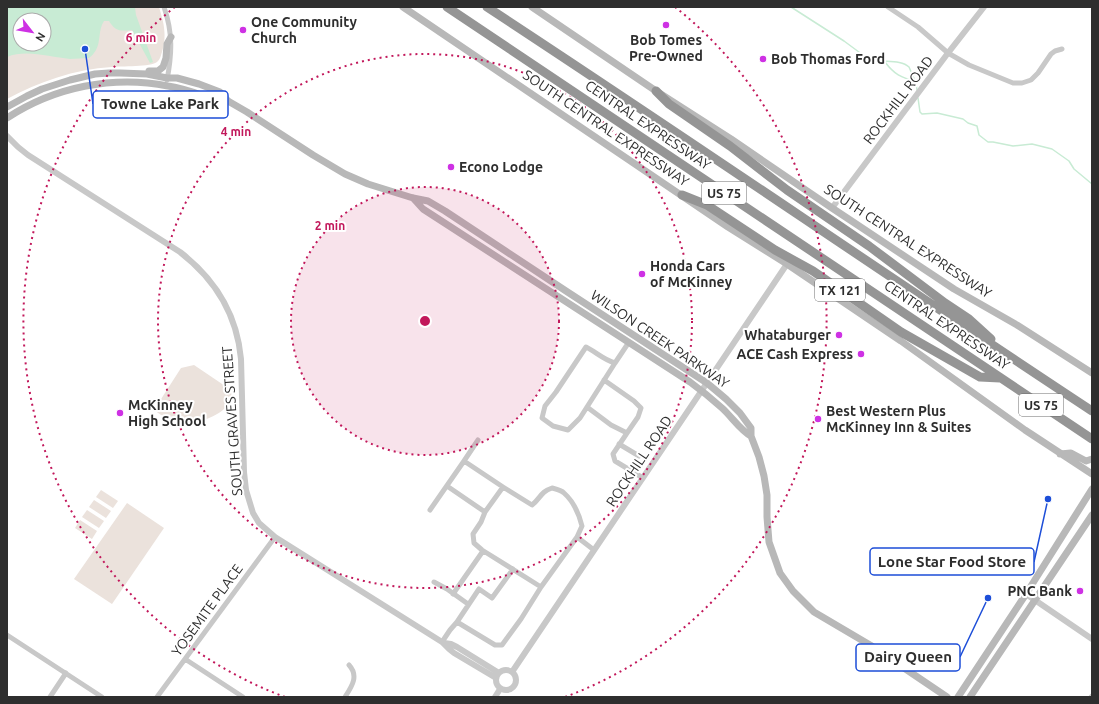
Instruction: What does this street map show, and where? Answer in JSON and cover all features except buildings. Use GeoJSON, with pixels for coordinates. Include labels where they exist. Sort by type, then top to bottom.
{"type":"FeatureCollection","features":[{"type":"Feature","properties":{"kind":"highway","name":"CENTRAL EXPRESSWAY"},"geometry":{"type":"LineString","coordinates":[[447,7],[1092,440]]}},
{"type":"Feature","properties":{"kind":"highway","name":"CENTRAL EXPRESSWAY"},"geometry":{"type":"LineString","coordinates":[[487,7],[1092,411]]}},
{"type":"Feature","properties":{"kind":"highway"},"geometry":{"type":"LineString","coordinates":[[656,91],[670,104],[730,146],[787,190],[869,246],[945,303],[969,319],[1016,361]]}},
{"type":"Feature","properties":{"kind":"highway","name":"TX 121"},"geometry":{"type":"LineString","coordinates":[[682,196],[707,204],[776,250],[813,272],[901,332],[980,378],[1001,378]]}},
{"type":"Feature","properties":{"kind":"main road","name":"SOUTH CENTRAL EXPRESSWAY"},"geometry":{"type":"LineString","coordinates":[[403,7],[728,227],[787,264],[901,341],[1025,430],[1092,474]]}},
{"type":"Feature","properties":{"kind":"main road","name":"SOUTH CENTRAL EXPRESSWAY"},"geometry":{"type":"LineString","coordinates":[[532,7],[954,289],[1017,325],[1092,373]]}},
{"type":"Feature","properties":{"kind":"main road"},"geometry":{"type":"LineString","coordinates":[[95,74],[114,71],[160,70],[166,61],[167,44],[171,37]]}},
{"type":"Feature","properties":{"kind":"main road","name":"WILSON CREEK PARKWAY"},"geometry":{"type":"LineString","coordinates":[[7,107],[42,89],[95,74],[147,74],[167,81]]}},
{"type":"Feature","properties":{"kind":"main road","name":"WILSON CREEK PARKWAY"},"geometry":{"type":"LineString","coordinates":[[7,118],[39,100],[78,88],[116,82],[167,81],[177,78],[204,85],[220,92],[228,100],[345,174],[368,184],[413,198],[428,201],[445,211],[707,383],[740,413],[750,428],[751,436]]}},
{"type":"Feature","properties":{"kind":"main road","name":"WILSON CREEK PARKWAY"},"geometry":{"type":"LineString","coordinates":[[413,198],[424,209],[702,390],[734,420],[744,433],[751,436]]}},
{"type":"Feature","properties":{"kind":"main road"},"geometry":{"type":"LineString","coordinates":[[751,436],[764,476],[767,495],[766,517],[769,542],[780,573],[793,591],[814,612],[870,645],[946,697]]}},
{"type":"Feature","properties":{"kind":"main road"},"geometry":{"type":"LineString","coordinates":[[1060,454],[1071,453],[1086,461],[1092,459]]}},
{"type":"Feature","properties":{"kind":"main road"},"geometry":{"type":"LineString","coordinates":[[958,697],[1026,594],[1092,489]]}},
{"type":"Feature","properties":{"kind":"main road"},"geometry":{"type":"LineString","coordinates":[[970,697],[1092,515]]}},
{"type":"Feature","properties":{"kind":"street"},"geometry":{"type":"LineString","coordinates":[[164,7],[171,37],[167,81]]}},
{"type":"Feature","properties":{"kind":"street"},"geometry":{"type":"LineString","coordinates":[[888,7],[918,27],[948,53],[963,62],[1008,81],[1022,84],[1028,82],[1034,78],[1051,54],[1062,49]]}},
{"type":"Feature","properties":{"kind":"street","name":"ROCKHILL ROAD"},"geometry":{"type":"LineString","coordinates":[[832,208],[984,7]]}},
{"type":"Feature","properties":{"kind":"street","name":"SOUTH GRAVES STREET"},"geometry":{"type":"LineString","coordinates":[[7,136],[28,155],[180,252],[202,271],[219,293],[232,318],[238,336],[241,353],[246,490],[253,513],[259,523],[275,537],[443,643],[451,644],[457,647],[497,676]]}},
{"type":"Feature","properties":{"kind":"street","name":"ROCKHILL ROAD"},"geometry":{"type":"LineString","coordinates":[[512,672],[787,264]]}},
{"type":"Feature","properties":{"kind":"street"},"geometry":{"type":"LineString","coordinates":[[615,363],[608,361],[586,347],[545,406],[542,418],[553,426],[568,430],[580,418],[629,342]]}},
{"type":"Feature","properties":{"kind":"street"},"geometry":{"type":"LineString","coordinates":[[604,380],[634,401],[641,408],[638,417],[613,454],[615,462],[643,478]]}},
{"type":"Feature","properties":{"kind":"street"},"geometry":{"type":"LineString","coordinates":[[587,407],[611,425],[627,433]]}},
{"type":"Feature","properties":{"kind":"street"},"geometry":{"type":"LineString","coordinates":[[430,510],[478,440]]}},
{"type":"Feature","properties":{"kind":"street"},"geometry":{"type":"LineString","coordinates":[[619,444],[639,456]]}},
{"type":"Feature","properties":{"kind":"street"},"geometry":{"type":"LineString","coordinates":[[457,622],[495,645],[502,645],[521,619],[582,526],[580,518],[563,492],[552,488],[544,490],[532,506],[464,461]]}},
{"type":"Feature","properties":{"kind":"street"},"geometry":{"type":"LineString","coordinates":[[447,486],[484,512]]}},
{"type":"Feature","properties":{"kind":"street"},"geometry":{"type":"LineString","coordinates":[[502,487],[484,512],[481,522],[473,534],[474,543],[541,587]]}},
{"type":"Feature","properties":{"kind":"street","name":"YOSEMITE PLACE"},"geometry":{"type":"LineString","coordinates":[[157,697],[275,537]]}},
{"type":"Feature","properties":{"kind":"street"},"geometry":{"type":"LineString","coordinates":[[576,537],[594,550]]}},
{"type":"Feature","properties":{"kind":"street"},"geometry":{"type":"LineString","coordinates":[[453,594],[484,551]]}},
{"type":"Feature","properties":{"kind":"street"},"geometry":{"type":"LineString","coordinates":[[443,643],[450,630],[479,589],[492,598],[513,569]]}},
{"type":"Feature","properties":{"kind":"street"},"geometry":{"type":"LineString","coordinates":[[434,582],[468,604]]}},
{"type":"Feature","properties":{"kind":"street"},"geometry":{"type":"LineString","coordinates":[[1026,594],[1092,639]]}},
{"type":"Feature","properties":{"kind":"street"},"geometry":{"type":"LineString","coordinates":[[7,635],[100,697]]}},
{"type":"Feature","properties":{"kind":"street"},"geometry":{"type":"LineString","coordinates":[[185,659],[243,697]]}},
{"type":"Feature","properties":{"kind":"street"},"geometry":{"type":"LineString","coordinates":[[346,697],[352,687],[354,678],[354,673],[349,665]]}},
{"type":"Feature","properties":{"kind":"street"},"geometry":{"type":"LineString","coordinates":[[504,670],[512,672],[516,679],[514,686],[510,690],[506,691],[500,689],[496,684],[497,676],[504,670]]}},
{"type":"Feature","properties":{"kind":"street"},"geometry":{"type":"LineString","coordinates":[[50,697],[66,673]]}},
{"type":"Feature","properties":{"kind":"street"},"geometry":{"type":"LineString","coordinates":[[495,697],[500,689]]}},
{"type":"Feature","properties":{"kind":"shaded area"},"geometry":{"type":"Polygon","coordinates":[[[7,7],[159,7],[165,35],[164,46],[160,59],[154,64],[84,70],[57,77],[7,99],[7,7]]]}},
{"type":"Feature","properties":{"kind":"shaded area"},"geometry":{"type":"Polygon","coordinates":[[[7,7],[135,7],[136,15],[153,62],[150,63],[132,30],[124,31],[116,29],[109,21],[104,21],[102,24],[98,47],[89,58],[70,59],[38,54],[14,55],[7,57],[7,7]]]}},
{"type":"Feature","properties":{"kind":"shaded area"},"geometry":{"type":"Polygon","coordinates":[[[194,365],[231,390],[231,398],[224,409],[211,417],[189,423],[171,420],[154,410],[181,368],[194,365]]]}},
{"type":"Feature","properties":{"kind":"shaded area"},"geometry":{"type":"Polygon","coordinates":[[[101,490],[118,501],[113,508],[96,497],[101,490]]]}},
{"type":"Feature","properties":{"kind":"shaded area"},"geometry":{"type":"Polygon","coordinates":[[[94,500],[111,511],[106,518],[89,507],[94,500]]]}},
{"type":"Feature","properties":{"kind":"shaded area"},"geometry":{"type":"Polygon","coordinates":[[[127,503],[164,528],[112,604],[74,579],[127,503]]]}},
{"type":"Feature","properties":{"kind":"shaded area"},"geometry":{"type":"Polygon","coordinates":[[[87,510],[104,521],[99,528],[82,517],[87,510]]]}},
{"type":"Feature","properties":{"kind":"shaded area"},"geometry":{"type":"Polygon","coordinates":[[[80,520],[97,531],[92,539],[75,528],[80,520]]]}},
{"type":"Feature","properties":{"kind":"waterway"},"geometry":{"type":"LineString","coordinates":[[791,7],[844,41],[867,58],[877,61],[905,64],[909,67],[916,83],[917,90]]}},
{"type":"Feature","properties":{"kind":"waterway"},"geometry":{"type":"LineString","coordinates":[[885,62],[898,75],[916,81]]}},
{"type":"Feature","properties":{"kind":"waterway"},"geometry":{"type":"LineString","coordinates":[[918,98],[920,112],[922,114],[937,113],[963,119],[968,123],[977,126],[979,135],[988,142],[1013,146],[1032,144],[1052,149],[1069,161],[1074,169],[1092,184]]}},
{"type":"Feature","properties":{"kind":"place","name":"Bob Tomes Pre-Owned"},"geometry":{"type":"Point","coordinates":[666,25]}},
{"type":"Feature","properties":{"kind":"place","name":"One Community Church"},"geometry":{"type":"Point","coordinates":[243,30]}},
{"type":"Feature","properties":{"kind":"place","name":"Towne Lake Park"},"geometry":{"type":"Point","coordinates":[85,49]}},
{"type":"Feature","properties":{"kind":"place","name":"Bob Thomas Ford"},"geometry":{"type":"Point","coordinates":[763,59]}},
{"type":"Feature","properties":{"kind":"place","name":"Econo Lodge"},"geometry":{"type":"Point","coordinates":[451,167]}},
{"type":"Feature","properties":{"kind":"place","name":"Honda Cars of McKinney"},"geometry":{"type":"Point","coordinates":[642,274]}},
{"type":"Feature","properties":{"kind":"place","name":"Whataburger"},"geometry":{"type":"Point","coordinates":[839,335]}},
{"type":"Feature","properties":{"kind":"place","name":"ACE Cash Express"},"geometry":{"type":"Point","coordinates":[861,354]}},
{"type":"Feature","properties":{"kind":"place","name":"McKinney High School"},"geometry":{"type":"Point","coordinates":[120,413]}},
{"type":"Feature","properties":{"kind":"place","name":"Best Western Plus McKinney Inn & Suites"},"geometry":{"type":"Point","coordinates":[818,419]}},
{"type":"Feature","properties":{"kind":"place","name":"Lone Star Food Store"},"geometry":{"type":"Point","coordinates":[1048,499]}},
{"type":"Feature","properties":{"kind":"place","name":"PNC Bank"},"geometry":{"type":"Point","coordinates":[1080,591]}},
{"type":"Feature","properties":{"kind":"place","name":"Dairy Queen"},"geometry":{"type":"Point","coordinates":[988,598]}}]}
